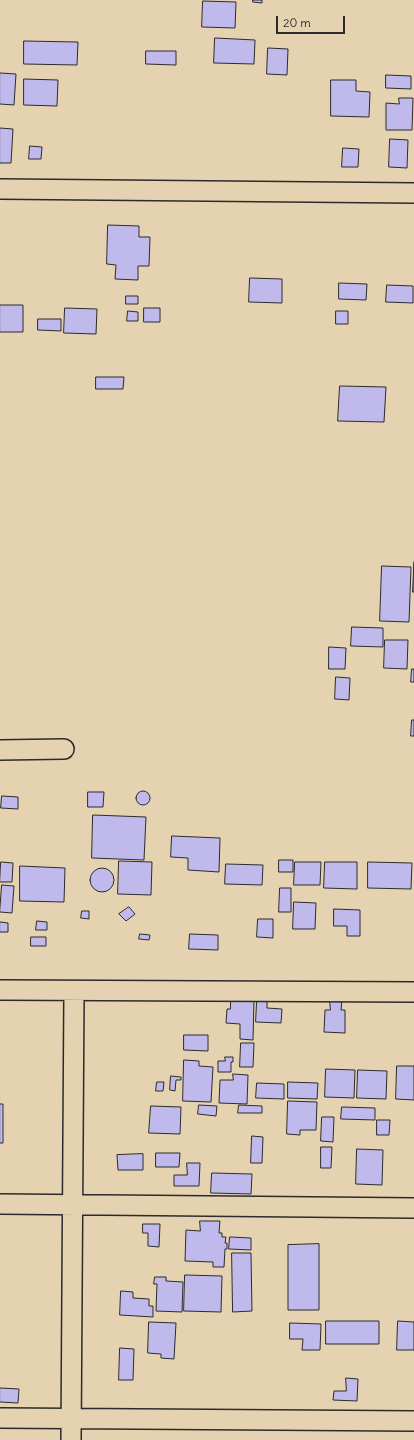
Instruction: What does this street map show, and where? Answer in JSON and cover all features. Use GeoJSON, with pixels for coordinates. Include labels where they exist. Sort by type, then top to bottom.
{"type":"FeatureCollection","features":[{"type":"Feature","properties":{"kind":"street"},"geometry":{"type":"LineString","coordinates":[[0,189],[414,193]]}},
{"type":"Feature","properties":{"kind":"street"},"geometry":{"type":"LineString","coordinates":[[0,750],[64,749]]}},
{"type":"Feature","properties":{"kind":"street"},"geometry":{"type":"LineString","coordinates":[[0,990],[414,992]]}},
{"type":"Feature","properties":{"kind":"street"},"geometry":{"type":"LineString","coordinates":[[71,1440],[74,991]]}},
{"type":"Feature","properties":{"kind":"street"},"geometry":{"type":"LineString","coordinates":[[0,1204],[414,1208]]}},
{"type":"Feature","properties":{"kind":"street"},"geometry":{"type":"LineString","coordinates":[[0,1418],[414,1421]]}},
{"type":"Feature","properties":{"kind":"building"},"geometry":{"type":"Polygon","coordinates":[[[253,0],[262,0],[262,3],[253,2],[253,0]]]}},
{"type":"Feature","properties":{"kind":"building"},"geometry":{"type":"Polygon","coordinates":[[[203,1],[236,2],[235,28],[202,27],[203,1]]]}},
{"type":"Feature","properties":{"kind":"building"},"geometry":{"type":"Polygon","coordinates":[[[215,38],[255,40],[254,64],[214,63],[215,38]]]}},
{"type":"Feature","properties":{"kind":"building"},"geometry":{"type":"Polygon","coordinates":[[[24,41],[78,42],[77,65],[24,64],[24,41]]]}},
{"type":"Feature","properties":{"kind":"building"},"geometry":{"type":"Polygon","coordinates":[[[268,48],[288,49],[287,75],[267,74],[268,48]]]}},
{"type":"Feature","properties":{"kind":"building"},"geometry":{"type":"Polygon","coordinates":[[[146,51],[176,51],[176,65],[146,64],[146,51]]]}},
{"type":"Feature","properties":{"kind":"building"},"geometry":{"type":"Polygon","coordinates":[[[0,73],[16,74],[14,105],[0,104],[0,73]]]}},
{"type":"Feature","properties":{"kind":"building"},"geometry":{"type":"Polygon","coordinates":[[[386,75],[411,76],[411,89],[386,88],[386,75]]]}},
{"type":"Feature","properties":{"kind":"building"},"geometry":{"type":"Polygon","coordinates":[[[24,79],[58,80],[57,106],[24,105],[24,79]]]}},
{"type":"Feature","properties":{"kind":"building"},"geometry":{"type":"Polygon","coordinates":[[[331,80],[356,80],[356,91],[370,92],[369,117],[331,116],[331,80]]]}},
{"type":"Feature","properties":{"kind":"building"},"geometry":{"type":"Polygon","coordinates":[[[399,98],[413,98],[412,130],[386,130],[386,103],[399,104],[399,98]]]}},
{"type":"Feature","properties":{"kind":"building"},"geometry":{"type":"Polygon","coordinates":[[[0,128],[13,129],[11,163],[0,163],[0,128]]]}},
{"type":"Feature","properties":{"kind":"building"},"geometry":{"type":"Polygon","coordinates":[[[390,139],[408,140],[407,168],[389,167],[390,139]]]}},
{"type":"Feature","properties":{"kind":"building"},"geometry":{"type":"Polygon","coordinates":[[[30,146],[42,147],[41,159],[29,159],[30,146]]]}},
{"type":"Feature","properties":{"kind":"building"},"geometry":{"type":"Polygon","coordinates":[[[343,148],[359,149],[358,167],[342,167],[343,148]]]}},
{"type":"Feature","properties":{"kind":"building"},"geometry":{"type":"Polygon","coordinates":[[[108,225],[139,226],[139,237],[150,237],[149,266],[138,266],[138,280],[115,279],[116,265],[107,264],[108,225]]]}},
{"type":"Feature","properties":{"kind":"building"},"geometry":{"type":"Polygon","coordinates":[[[250,278],[282,279],[282,303],[249,302],[250,278]]]}},
{"type":"Feature","properties":{"kind":"building"},"geometry":{"type":"Polygon","coordinates":[[[339,283],[367,284],[366,300],[339,299],[339,283]]]}},
{"type":"Feature","properties":{"kind":"building"},"geometry":{"type":"Polygon","coordinates":[[[387,285],[413,286],[413,303],[386,302],[387,285]]]}},
{"type":"Feature","properties":{"kind":"building"},"geometry":{"type":"Polygon","coordinates":[[[126,296],[138,296],[138,304],[126,304],[126,296]]]}},
{"type":"Feature","properties":{"kind":"building"},"geometry":{"type":"Polygon","coordinates":[[[0,305],[23,305],[23,332],[0,332],[0,305]]]}},
{"type":"Feature","properties":{"kind":"building"},"geometry":{"type":"Polygon","coordinates":[[[65,308],[97,309],[96,334],[64,333],[65,308]]]}},
{"type":"Feature","properties":{"kind":"building"},"geometry":{"type":"Polygon","coordinates":[[[144,308],[160,308],[160,322],[144,322],[144,308]]]}},
{"type":"Feature","properties":{"kind":"building"},"geometry":{"type":"Polygon","coordinates":[[[128,311],[138,312],[138,321],[127,321],[128,311]]]}},
{"type":"Feature","properties":{"kind":"building"},"geometry":{"type":"Polygon","coordinates":[[[336,311],[348,311],[348,324],[336,324],[336,311]]]}},
{"type":"Feature","properties":{"kind":"building"},"geometry":{"type":"Polygon","coordinates":[[[38,319],[61,319],[61,331],[38,330],[38,319]]]}},
{"type":"Feature","properties":{"kind":"building"},"geometry":{"type":"Polygon","coordinates":[[[96,377],[124,377],[123,389],[96,389],[96,377]]]}},
{"type":"Feature","properties":{"kind":"building"},"geometry":{"type":"Polygon","coordinates":[[[340,386],[386,387],[384,422],[338,421],[340,386]]]}},
{"type":"Feature","properties":{"kind":"building"},"geometry":{"type":"Polygon","coordinates":[[[414,562],[414,592],[413,592],[414,562]]]}},
{"type":"Feature","properties":{"kind":"building"},"geometry":{"type":"Polygon","coordinates":[[[382,566],[411,567],[409,622],[380,621],[382,566]]]}},
{"type":"Feature","properties":{"kind":"building"},"geometry":{"type":"Polygon","coordinates":[[[352,627],[383,628],[383,647],[351,646],[352,627]]]}},
{"type":"Feature","properties":{"kind":"building"},"geometry":{"type":"Polygon","coordinates":[[[385,640],[408,640],[407,669],[384,668],[385,640]]]}},
{"type":"Feature","properties":{"kind":"building"},"geometry":{"type":"Polygon","coordinates":[[[329,647],[346,648],[345,669],[329,669],[329,647]]]}},
{"type":"Feature","properties":{"kind":"building"},"geometry":{"type":"Polygon","coordinates":[[[412,669],[414,669],[414,682],[411,682],[412,669]]]}},
{"type":"Feature","properties":{"kind":"building"},"geometry":{"type":"Polygon","coordinates":[[[336,677],[350,678],[349,700],[335,699],[336,677]]]}},
{"type":"Feature","properties":{"kind":"building"},"geometry":{"type":"Polygon","coordinates":[[[412,720],[414,720],[414,736],[411,736],[412,720]]]}},
{"type":"Feature","properties":{"kind":"building"},"geometry":{"type":"Polygon","coordinates":[[[143,791],[148,793],[150,798],[148,803],[143,805],[138,803],[136,798],[138,793],[143,791]]]}},
{"type":"Feature","properties":{"kind":"building"},"geometry":{"type":"Polygon","coordinates":[[[88,792],[104,792],[103,807],[88,807],[88,792]]]}},
{"type":"Feature","properties":{"kind":"building"},"geometry":{"type":"Polygon","coordinates":[[[2,796],[18,797],[18,809],[1,808],[2,796]]]}},
{"type":"Feature","properties":{"kind":"building"},"geometry":{"type":"Polygon","coordinates":[[[93,815],[146,817],[144,860],[92,858],[93,815]]]}},
{"type":"Feature","properties":{"kind":"building"},"geometry":{"type":"Polygon","coordinates":[[[172,836],[220,838],[219,872],[188,870],[188,858],[171,857],[172,836]]]}},
{"type":"Feature","properties":{"kind":"building"},"geometry":{"type":"Polygon","coordinates":[[[279,860],[293,860],[293,872],[279,872],[279,860]]]}},
{"type":"Feature","properties":{"kind":"building"},"geometry":{"type":"Polygon","coordinates":[[[119,861],[152,862],[151,895],[118,894],[119,861]]]}},
{"type":"Feature","properties":{"kind":"building"},"geometry":{"type":"Polygon","coordinates":[[[1,862],[13,863],[12,882],[0,882],[1,862]]]}},
{"type":"Feature","properties":{"kind":"building"},"geometry":{"type":"Polygon","coordinates":[[[295,862],[321,862],[320,885],[294,885],[295,862]]]}},
{"type":"Feature","properties":{"kind":"building"},"geometry":{"type":"Polygon","coordinates":[[[325,862],[357,862],[357,889],[324,888],[325,862]]]}},
{"type":"Feature","properties":{"kind":"building"},"geometry":{"type":"Polygon","coordinates":[[[368,862],[412,863],[411,889],[368,888],[368,862]]]}},
{"type":"Feature","properties":{"kind":"building"},"geometry":{"type":"Polygon","coordinates":[[[226,864],[263,865],[262,885],[225,884],[226,864]]]}},
{"type":"Feature","properties":{"kind":"building"},"geometry":{"type":"Polygon","coordinates":[[[20,866],[65,868],[64,902],[20,901],[20,866]]]}},
{"type":"Feature","properties":{"kind":"building"},"geometry":{"type":"Polygon","coordinates":[[[102,868],[110,872],[114,880],[110,888],[102,892],[94,888],[90,880],[94,872],[102,868]]]}},
{"type":"Feature","properties":{"kind":"building"},"geometry":{"type":"Polygon","coordinates":[[[2,885],[14,886],[12,913],[0,912],[2,885]]]}},
{"type":"Feature","properties":{"kind":"building"},"geometry":{"type":"Polygon","coordinates":[[[280,888],[291,888],[291,912],[279,912],[280,888]]]}},
{"type":"Feature","properties":{"kind":"building"},"geometry":{"type":"Polygon","coordinates":[[[294,902],[316,903],[315,929],[293,929],[294,902]]]}},
{"type":"Feature","properties":{"kind":"building"},"geometry":{"type":"Polygon","coordinates":[[[129,907],[135,914],[126,921],[119,914],[129,907]]]}},
{"type":"Feature","properties":{"kind":"building"},"geometry":{"type":"Polygon","coordinates":[[[334,909],[360,910],[360,936],[347,936],[347,926],[334,926],[334,909]]]}},
{"type":"Feature","properties":{"kind":"building"},"geometry":{"type":"Polygon","coordinates":[[[82,911],[89,911],[89,919],[81,918],[82,911]]]}},
{"type":"Feature","properties":{"kind":"building"},"geometry":{"type":"Polygon","coordinates":[[[258,919],[273,919],[273,938],[257,937],[258,919]]]}},
{"type":"Feature","properties":{"kind":"building"},"geometry":{"type":"Polygon","coordinates":[[[37,921],[47,922],[47,930],[36,930],[37,921]]]}},
{"type":"Feature","properties":{"kind":"building"},"geometry":{"type":"Polygon","coordinates":[[[0,922],[8,923],[8,932],[0,932],[0,922]]]}},
{"type":"Feature","properties":{"kind":"building"},"geometry":{"type":"Polygon","coordinates":[[[140,934],[150,935],[149,940],[139,939],[140,934]]]}},
{"type":"Feature","properties":{"kind":"building"},"geometry":{"type":"Polygon","coordinates":[[[190,934],[218,935],[218,950],[189,949],[190,934]]]}},
{"type":"Feature","properties":{"kind":"building"},"geometry":{"type":"Polygon","coordinates":[[[31,937],[46,937],[46,946],[31,946],[31,937]]]}},
{"type":"Feature","properties":{"kind":"building"},"geometry":{"type":"Polygon","coordinates":[[[231,1000],[254,1000],[253,1040],[240,1039],[240,1024],[226,1023],[227,1009],[230,1009],[231,1000]]]}},
{"type":"Feature","properties":{"kind":"building"},"geometry":{"type":"Polygon","coordinates":[[[330,1000],[342,1000],[341,1010],[345,1010],[345,1033],[324,1032],[325,1010],[330,1010],[330,1000]]]}},
{"type":"Feature","properties":{"kind":"building"},"geometry":{"type":"Polygon","coordinates":[[[257,1001],[267,1001],[267,1008],[282,1009],[281,1023],[256,1022],[257,1001]]]}},
{"type":"Feature","properties":{"kind":"building"},"geometry":{"type":"Polygon","coordinates":[[[184,1035],[208,1035],[208,1051],[184,1050],[184,1035]]]}},
{"type":"Feature","properties":{"kind":"building"},"geometry":{"type":"Polygon","coordinates":[[[241,1043],[254,1043],[253,1067],[240,1067],[241,1043]]]}},
{"type":"Feature","properties":{"kind":"building"},"geometry":{"type":"Polygon","coordinates":[[[225,1057],[233,1057],[233,1062],[231,1062],[231,1072],[218,1072],[218,1061],[225,1061],[225,1057]]]}},
{"type":"Feature","properties":{"kind":"building"},"geometry":{"type":"Polygon","coordinates":[[[184,1060],[199,1061],[199,1066],[213,1067],[211,1102],[183,1101],[184,1060]]]}},
{"type":"Feature","properties":{"kind":"building"},"geometry":{"type":"Polygon","coordinates":[[[397,1066],[414,1066],[414,1100],[396,1099],[397,1066]]]}},
{"type":"Feature","properties":{"kind":"building"},"geometry":{"type":"Polygon","coordinates":[[[326,1069],[355,1070],[354,1098],[325,1097],[326,1069]]]}},
{"type":"Feature","properties":{"kind":"building"},"geometry":{"type":"Polygon","coordinates":[[[358,1070],[387,1071],[386,1099],[357,1098],[358,1070]]]}},
{"type":"Feature","properties":{"kind":"building"},"geometry":{"type":"Polygon","coordinates":[[[233,1074],[248,1075],[247,1104],[219,1103],[220,1080],[233,1080],[233,1074]]]}},
{"type":"Feature","properties":{"kind":"building"},"geometry":{"type":"Polygon","coordinates":[[[171,1076],[181,1077],[181,1080],[176,1080],[175,1091],[170,1090],[171,1076]]]}},
{"type":"Feature","properties":{"kind":"building"},"geometry":{"type":"Polygon","coordinates":[[[157,1082],[164,1082],[163,1091],[156,1091],[157,1082]]]}},
{"type":"Feature","properties":{"kind":"building"},"geometry":{"type":"Polygon","coordinates":[[[288,1082],[318,1083],[317,1099],[288,1098],[288,1082]]]}},
{"type":"Feature","properties":{"kind":"building"},"geometry":{"type":"Polygon","coordinates":[[[257,1083],[284,1084],[284,1099],[256,1098],[257,1083]]]}},
{"type":"Feature","properties":{"kind":"building"},"geometry":{"type":"Polygon","coordinates":[[[288,1101],[317,1102],[316,1130],[300,1130],[300,1135],[287,1134],[288,1101]]]}},
{"type":"Feature","properties":{"kind":"building"},"geometry":{"type":"Polygon","coordinates":[[[0,1104],[3,1104],[3,1143],[0,1143],[0,1104]]]}},
{"type":"Feature","properties":{"kind":"building"},"geometry":{"type":"Polygon","coordinates":[[[199,1105],[217,1106],[216,1116],[198,1114],[199,1105]]]}},
{"type":"Feature","properties":{"kind":"building"},"geometry":{"type":"Polygon","coordinates":[[[239,1105],[262,1106],[262,1113],[238,1113],[239,1105]]]}},
{"type":"Feature","properties":{"kind":"building"},"geometry":{"type":"Polygon","coordinates":[[[151,1106],[181,1107],[180,1134],[149,1133],[151,1106]]]}},
{"type":"Feature","properties":{"kind":"building"},"geometry":{"type":"Polygon","coordinates":[[[342,1107],[375,1108],[375,1120],[341,1119],[342,1107]]]}},
{"type":"Feature","properties":{"kind":"building"},"geometry":{"type":"Polygon","coordinates":[[[322,1117],[334,1117],[333,1142],[321,1141],[322,1117]]]}},
{"type":"Feature","properties":{"kind":"building"},"geometry":{"type":"Polygon","coordinates":[[[377,1120],[390,1120],[389,1135],[377,1135],[377,1120]]]}},
{"type":"Feature","properties":{"kind":"building"},"geometry":{"type":"Polygon","coordinates":[[[252,1136],[263,1137],[262,1163],[251,1163],[252,1136]]]}},
{"type":"Feature","properties":{"kind":"building"},"geometry":{"type":"Polygon","coordinates":[[[321,1147],[332,1147],[331,1168],[321,1168],[321,1147]]]}},
{"type":"Feature","properties":{"kind":"building"},"geometry":{"type":"Polygon","coordinates":[[[357,1149],[383,1150],[382,1185],[356,1184],[357,1149]]]}},
{"type":"Feature","properties":{"kind":"building"},"geometry":{"type":"Polygon","coordinates":[[[156,1153],[180,1153],[179,1167],[156,1167],[156,1153]]]}},
{"type":"Feature","properties":{"kind":"building"},"geometry":{"type":"Polygon","coordinates":[[[143,1154],[143,1170],[118,1170],[117,1155],[143,1154]]]}},
{"type":"Feature","properties":{"kind":"building"},"geometry":{"type":"Polygon","coordinates":[[[187,1163],[200,1163],[199,1186],[174,1186],[174,1175],[187,1175],[187,1163]]]}},
{"type":"Feature","properties":{"kind":"building"},"geometry":{"type":"Polygon","coordinates":[[[212,1173],[252,1174],[251,1194],[211,1193],[212,1173]]]}},
{"type":"Feature","properties":{"kind":"building"},"geometry":{"type":"Polygon","coordinates":[[[200,1221],[220,1221],[219,1233],[222,1233],[222,1237],[226,1237],[225,1243],[227,1243],[227,1249],[225,1249],[224,1267],[213,1267],[213,1262],[185,1261],[186,1230],[200,1231],[200,1221]]]}},
{"type":"Feature","properties":{"kind":"building"},"geometry":{"type":"Polygon","coordinates":[[[143,1224],[160,1224],[159,1247],[148,1246],[148,1233],[143,1233],[143,1224]]]}},
{"type":"Feature","properties":{"kind":"building"},"geometry":{"type":"Polygon","coordinates":[[[230,1237],[251,1238],[251,1250],[229,1249],[230,1237]]]}},
{"type":"Feature","properties":{"kind":"building"},"geometry":{"type":"Polygon","coordinates":[[[319,1244],[319,1310],[288,1310],[288,1245],[319,1244]]]}},
{"type":"Feature","properties":{"kind":"building"},"geometry":{"type":"Polygon","coordinates":[[[232,1253],[251,1253],[252,1311],[233,1312],[232,1253]]]}},
{"type":"Feature","properties":{"kind":"building"},"geometry":{"type":"Polygon","coordinates":[[[185,1275],[222,1276],[221,1312],[184,1311],[185,1275]]]}},
{"type":"Feature","properties":{"kind":"building"},"geometry":{"type":"Polygon","coordinates":[[[155,1277],[166,1277],[166,1281],[183,1282],[182,1312],[156,1311],[157,1284],[154,1284],[155,1277]]]}},
{"type":"Feature","properties":{"kind":"building"},"geometry":{"type":"Polygon","coordinates":[[[121,1291],[133,1292],[133,1298],[149,1299],[149,1306],[153,1306],[153,1317],[120,1315],[121,1291]]]}},
{"type":"Feature","properties":{"kind":"building"},"geometry":{"type":"Polygon","coordinates":[[[326,1321],[379,1321],[379,1344],[326,1344],[326,1321]]]}},
{"type":"Feature","properties":{"kind":"building"},"geometry":{"type":"Polygon","coordinates":[[[398,1321],[414,1322],[414,1350],[397,1350],[398,1321]]]}},
{"type":"Feature","properties":{"kind":"building"},"geometry":{"type":"Polygon","coordinates":[[[149,1322],[176,1323],[174,1359],[161,1358],[161,1354],[148,1353],[149,1322]]]}},
{"type":"Feature","properties":{"kind":"building"},"geometry":{"type":"Polygon","coordinates":[[[290,1323],[321,1324],[320,1350],[302,1350],[303,1339],[290,1339],[290,1323]]]}},
{"type":"Feature","properties":{"kind":"building"},"geometry":{"type":"Polygon","coordinates":[[[120,1348],[134,1349],[133,1380],[119,1380],[120,1348]]]}},
{"type":"Feature","properties":{"kind":"building"},"geometry":{"type":"Polygon","coordinates":[[[346,1378],[358,1379],[357,1401],[333,1400],[334,1391],[346,1391],[346,1378]]]}},
{"type":"Feature","properties":{"kind":"building"},"geometry":{"type":"Polygon","coordinates":[[[0,1388],[19,1389],[18,1403],[0,1402],[0,1388]]]}}]}
